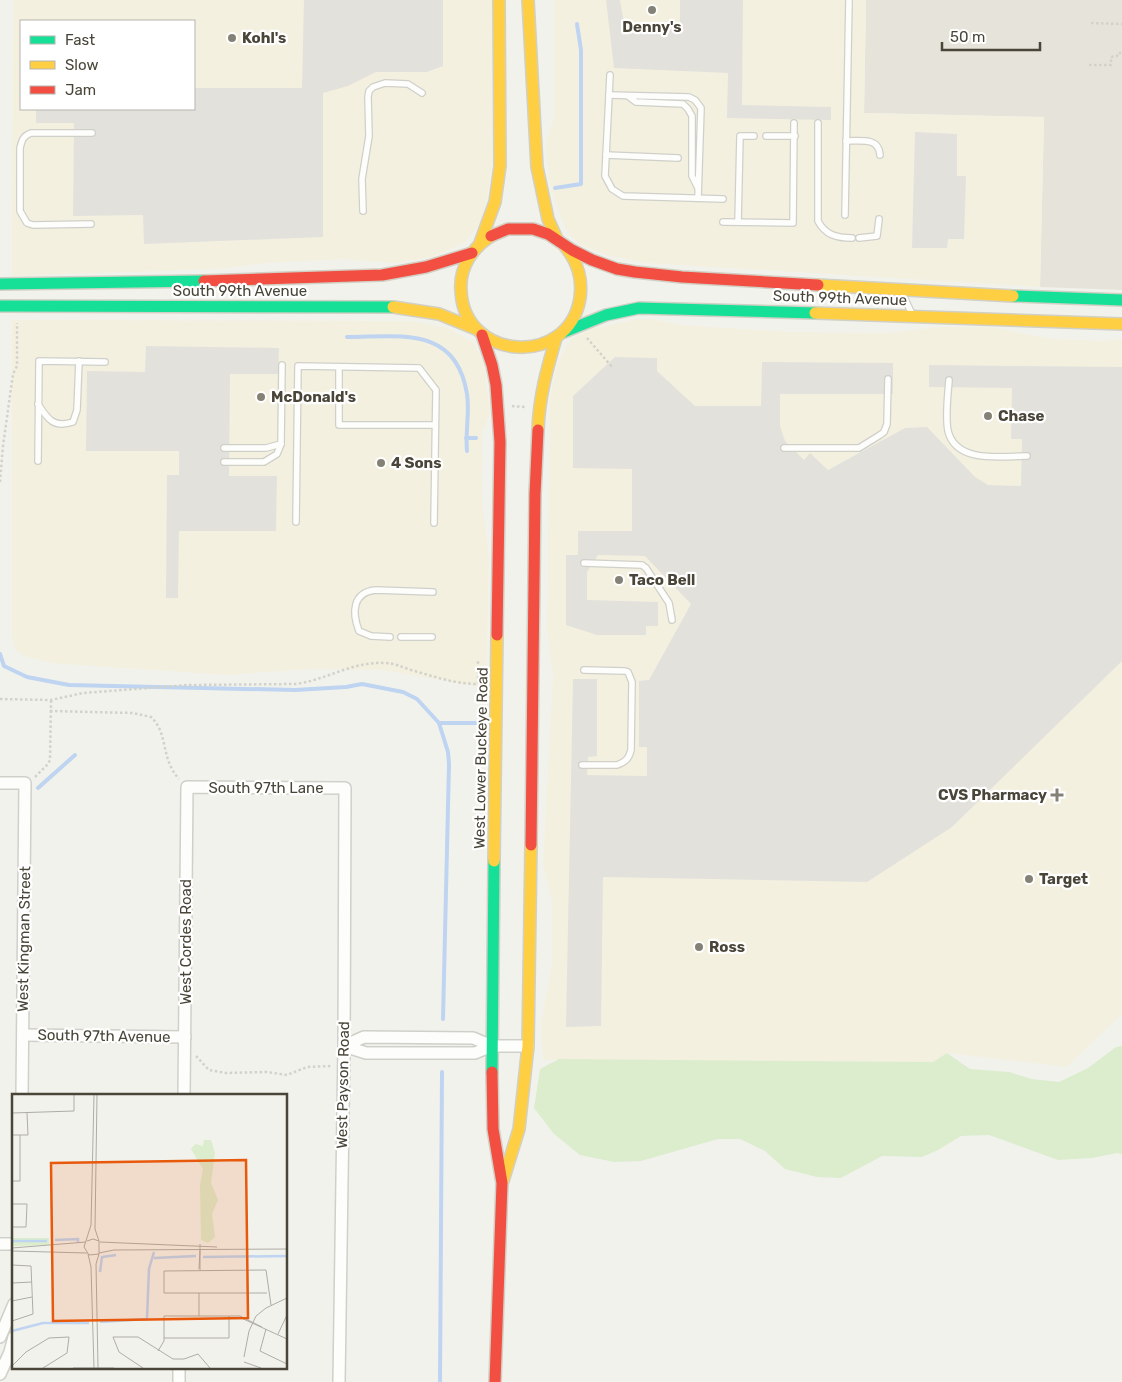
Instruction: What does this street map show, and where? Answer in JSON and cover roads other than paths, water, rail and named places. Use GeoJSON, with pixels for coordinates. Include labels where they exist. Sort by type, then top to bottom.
{"type":"FeatureCollection","features":[{"type":"Feature","properties":{"kind":"main road"},"geometry":{"type":"LineString","coordinates":[[499,0],[500,166],[495,202],[480,243],[472,253],[462,274],[461,298],[464,309],[479,332],[494,341],[520,347],[544,344],[559,336],[572,321],[579,306],[582,290],[580,274],[574,258],[560,242],[548,219],[537,167],[528,0]]}},
{"type":"Feature","properties":{"kind":"main road"},"geometry":{"type":"LineString","coordinates":[[480,243],[494,234],[510,229],[526,228],[542,231],[560,242]]}},
{"type":"Feature","properties":{"kind":"main road","name":"South 99th Avenue"},"geometry":{"type":"LineString","coordinates":[[560,242],[585,257],[642,273],[1040,298],[1122,300]]}},
{"type":"Feature","properties":{"kind":"main road","name":"South 99th Avenue"},"geometry":{"type":"LineString","coordinates":[[0,284],[382,275],[426,268],[472,253]]}},
{"type":"Feature","properties":{"kind":"main road","name":"South 99th Avenue"},"geometry":{"type":"LineString","coordinates":[[0,306],[399,307],[439,314],[479,332]]}},
{"type":"Feature","properties":{"kind":"main road","name":"South 99th Avenue"},"geometry":{"type":"LineString","coordinates":[[559,336],[597,317],[623,309],[651,307],[1122,324]]}},
{"type":"Feature","properties":{"kind":"main road","name":"West Lower Buckeye Road"},"geometry":{"type":"LineString","coordinates":[[479,332],[492,364],[496,385],[500,442],[492,1129],[502,1183],[495,1382]]}},
{"type":"Feature","properties":{"kind":"main road","name":"West Lower Buckeye Road"},"geometry":{"type":"LineString","coordinates":[[502,1183],[519,1129],[528,1046],[536,485],[539,407],[544,376],[559,336]]}},
{"type":"Feature","properties":{"kind":"street","name":"West Kingman Street"},"geometry":{"type":"LineString","coordinates":[[0,783],[26,783],[22,1094]]}},
{"type":"Feature","properties":{"kind":"street","name":"South 97th Lane"},"geometry":{"type":"LineString","coordinates":[[187,788],[345,788]]}},
{"type":"Feature","properties":{"kind":"street","name":"West Cordes Road"},"geometry":{"type":"LineString","coordinates":[[184,1094],[187,788]]}},
{"type":"Feature","properties":{"kind":"street","name":"West Payson Road"},"geometry":{"type":"LineString","coordinates":[[339,1382],[344,1066],[345,788]]}},
{"type":"Feature","properties":{"kind":"street","name":"South 97th Avenue"},"geometry":{"type":"LineString","coordinates":[[23,1035],[185,1037]]}},
{"type":"Feature","properties":{"kind":"street"},"geometry":{"type":"LineString","coordinates":[[344,1046],[366,1053],[475,1052],[492,1046],[528,1046]]}},
{"type":"Feature","properties":{"kind":"street"},"geometry":{"type":"LineString","coordinates":[[0,1337],[12,1308]]}},
{"type":"Feature","properties":{"kind":"street"},"geometry":{"type":"LineString","coordinates":[[0,1374],[12,1344]]}},
{"type":"Feature","properties":{"kind":"lane"},"geometry":{"type":"LineString","coordinates":[[845,215],[849,0]]}},
{"type":"Feature","properties":{"kind":"lane"},"geometry":{"type":"LineString","coordinates":[[610,75],[605,176],[612,189],[623,196],[723,199]]}},
{"type":"Feature","properties":{"kind":"lane"},"geometry":{"type":"LineString","coordinates":[[363,211],[362,179],[369,136],[369,91],[372,87],[379,84],[408,84],[422,93]]}},
{"type":"Feature","properties":{"kind":"lane"},"geometry":{"type":"LineString","coordinates":[[609,95],[689,96],[695,100],[701,108],[698,198]]}},
{"type":"Feature","properties":{"kind":"lane"},"geometry":{"type":"LineString","coordinates":[[627,96],[636,102],[682,104],[688,109],[692,116],[693,131],[692,176],[698,190]]}},
{"type":"Feature","properties":{"kind":"lane"},"geometry":{"type":"LineString","coordinates":[[723,222],[793,223],[794,123]]}},
{"type":"Feature","properties":{"kind":"lane"},"geometry":{"type":"LineString","coordinates":[[818,123],[818,221],[826,233],[831,236],[852,238]]}},
{"type":"Feature","properties":{"kind":"lane"},"geometry":{"type":"LineString","coordinates":[[91,224],[33,225],[27,223],[20,211],[20,157],[22,140],[31,133],[92,133]]}},
{"type":"Feature","properties":{"kind":"lane"},"geometry":{"type":"LineString","coordinates":[[738,222],[740,136],[754,136]]}},
{"type":"Feature","properties":{"kind":"lane"},"geometry":{"type":"LineString","coordinates":[[766,136],[795,136]]}},
{"type":"Feature","properties":{"kind":"lane"},"geometry":{"type":"LineString","coordinates":[[846,141],[876,143],[880,148],[880,155]]}},
{"type":"Feature","properties":{"kind":"lane"},"geometry":{"type":"LineString","coordinates":[[606,156],[678,158]]}},
{"type":"Feature","properties":{"kind":"lane"},"geometry":{"type":"LineString","coordinates":[[859,238],[877,236],[879,219]]}},
{"type":"Feature","properties":{"kind":"lane"},"geometry":{"type":"LineString","coordinates":[[900,290],[913,316]]}},
{"type":"Feature","properties":{"kind":"lane"},"geometry":{"type":"LineString","coordinates":[[38,461],[39,361],[105,362]]}},
{"type":"Feature","properties":{"kind":"lane"},"geometry":{"type":"LineString","coordinates":[[38,404],[48,419],[62,425],[74,422],[77,410],[79,361]]}},
{"type":"Feature","properties":{"kind":"lane"},"geometry":{"type":"LineString","coordinates":[[224,462],[264,462],[277,454],[281,444],[282,365]]}},
{"type":"Feature","properties":{"kind":"lane"},"geometry":{"type":"LineString","coordinates":[[296,522],[298,366],[419,368],[436,390],[434,524]]}},
{"type":"Feature","properties":{"kind":"lane"},"geometry":{"type":"LineString","coordinates":[[339,367],[338,425],[435,425]]}},
{"type":"Feature","properties":{"kind":"lane"},"geometry":{"type":"LineString","coordinates":[[784,448],[859,448],[880,435],[884,432],[887,424],[888,379]]}},
{"type":"Feature","properties":{"kind":"lane"},"geometry":{"type":"LineString","coordinates":[[949,380],[948,425],[949,433],[955,443],[964,451],[975,456],[1027,456]]}},
{"type":"Feature","properties":{"kind":"lane"},"geometry":{"type":"LineString","coordinates":[[224,448],[266,448],[281,444]]}},
{"type":"Feature","properties":{"kind":"lane"},"geometry":{"type":"LineString","coordinates":[[584,563],[642,565],[669,603],[672,620]]}},
{"type":"Feature","properties":{"kind":"lane"},"geometry":{"type":"LineString","coordinates":[[390,637],[370,636],[359,631],[356,622],[357,599],[367,591],[376,590],[433,592]]}},
{"type":"Feature","properties":{"kind":"lane"},"geometry":{"type":"LineString","coordinates":[[401,637],[432,638]]}},
{"type":"Feature","properties":{"kind":"lane"},"geometry":{"type":"LineString","coordinates":[[582,765],[617,765],[629,759],[632,750],[631,676],[625,671],[584,670]]}},
{"type":"Feature","properties":{"kind":"waterway"},"geometry":{"type":"LineString","coordinates":[[555,188],[581,184],[581,50],[577,24]]}},
{"type":"Feature","properties":{"kind":"waterway"},"geometry":{"type":"LineString","coordinates":[[347,337],[387,336],[423,340],[438,346],[451,356],[461,372],[467,394],[467,451]]}},
{"type":"Feature","properties":{"kind":"waterway"},"geometry":{"type":"LineString","coordinates":[[466,438],[476,438]]}},
{"type":"Feature","properties":{"kind":"waterway"},"geometry":{"type":"LineString","coordinates":[[0,654],[4,666],[27,677],[69,685],[295,690],[346,687],[362,684],[403,692],[417,699],[439,723],[448,752],[449,764],[443,1019]]}},
{"type":"Feature","properties":{"kind":"waterway"},"geometry":{"type":"LineString","coordinates":[[439,723],[479,723]]}},
{"type":"Feature","properties":{"kind":"waterway"},"geometry":{"type":"LineString","coordinates":[[38,788],[75,755]]}},
{"type":"Feature","properties":{"kind":"waterway"},"geometry":{"type":"LineString","coordinates":[[440,1382],[442,1072]]}},
{"type":"Feature","properties":{"kind":"place","name":"Denny's"},"geometry":{"type":"Point","coordinates":[652,10]}},
{"type":"Feature","properties":{"kind":"place","name":"Kohl's"},"geometry":{"type":"Point","coordinates":[232,38]}},
{"type":"Feature","properties":{"kind":"place","name":"McDonald's"},"geometry":{"type":"Point","coordinates":[261,397]}},
{"type":"Feature","properties":{"kind":"place","name":"Chase"},"geometry":{"type":"Point","coordinates":[988,416]}},
{"type":"Feature","properties":{"kind":"place","name":"4 Sons"},"geometry":{"type":"Point","coordinates":[381,463]}},
{"type":"Feature","properties":{"kind":"place","name":"Taco Bell"},"geometry":{"type":"Point","coordinates":[619,580]}},
{"type":"Feature","properties":{"kind":"place","name":"CVS Pharmacy"},"geometry":{"type":"Point","coordinates":[1057,795]}},
{"type":"Feature","properties":{"kind":"place","name":"Target"},"geometry":{"type":"Point","coordinates":[1029,879]}},
{"type":"Feature","properties":{"kind":"place","name":"Ross"},"geometry":{"type":"Point","coordinates":[699,947]}}]}
